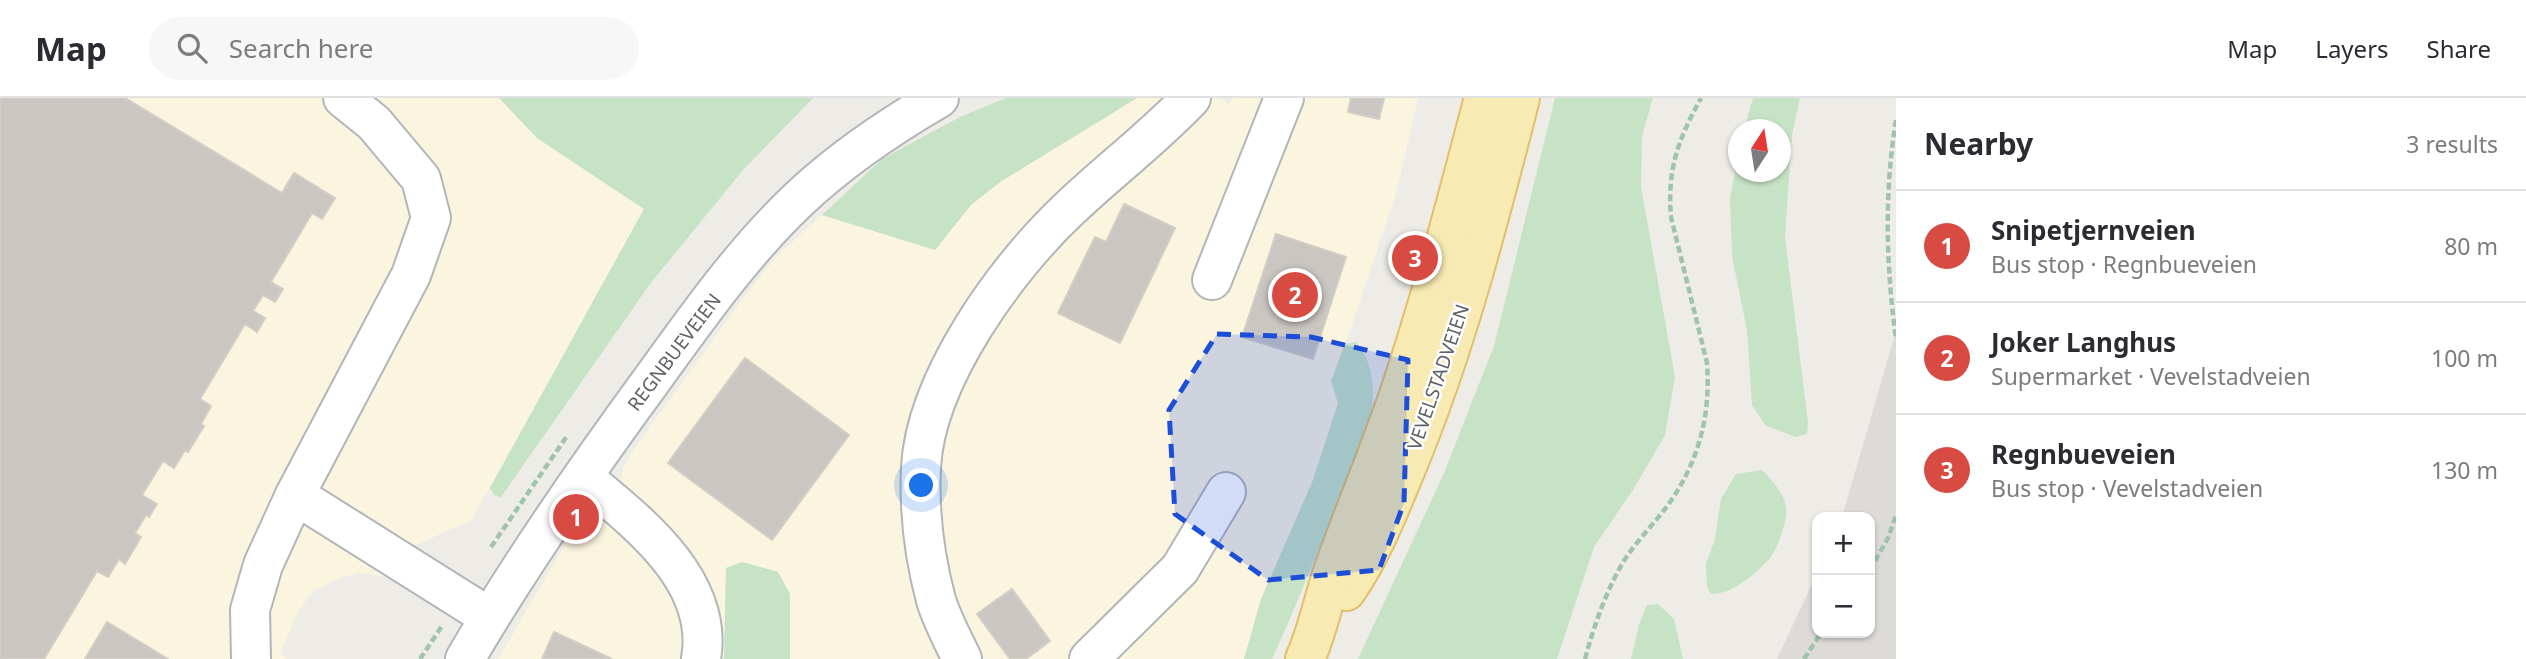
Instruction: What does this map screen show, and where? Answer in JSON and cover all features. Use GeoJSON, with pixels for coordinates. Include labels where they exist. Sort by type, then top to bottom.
{"type":"FeatureCollection","features":[{"type":"Feature","properties":{"kind":"main road","name":"VEVELSTADVEIEN"},"geometry":{"type":"LineString","coordinates":[[1310,649],[1335,565],[1417,340],[1484,98]]}},
{"type":"Feature","properties":{"kind":"main road","name":"VEVELSTADVEIEN"},"geometry":{"type":"LineString","coordinates":[[1310,649],[1355,578],[1413,452],[1468,291],[1520,98]]}},
{"type":"Feature","properties":{"kind":"street"},"geometry":{"type":"LineString","coordinates":[[251,659],[250,610],[263,565],[295,495],[411,275],[431,218],[421,180],[374,123],[343,98]]}},
{"type":"Feature","properties":{"kind":"street","name":"REGNBUEVEIEN"},"geometry":{"type":"LineString","coordinates":[[466,659],[489,617],[583,477],[675,348],[766,233],[836,166],[939,98]]}},
{"type":"Feature","properties":{"kind":"street"},"geometry":{"type":"LineString","coordinates":[[962,659],[937,602],[925,548],[921,505],[920,467],[927,431],[939,393],[965,340],[1032,247],[1068,209],[1191,98]]}},
{"type":"Feature","properties":{"kind":"street"},"geometry":{"type":"LineString","coordinates":[[1212,280],[1284,98]]}},
{"type":"Feature","properties":{"kind":"street"},"geometry":{"type":"LineString","coordinates":[[583,477],[622,510],[661,549],[688,585],[699,606],[703,648],[701,659]]}},
{"type":"Feature","properties":{"kind":"street"},"geometry":{"type":"LineString","coordinates":[[1089,659],[1180,569],[1226,492]]}},
{"type":"Feature","properties":{"kind":"street"},"geometry":{"type":"LineString","coordinates":[[295,495],[489,617]]}},
{"type":"Feature","properties":{"kind":"path"},"geometry":{"type":"LineString","coordinates":[[1585,659],[1597,616],[1619,571],[1676,493],[1699,448],[1704,429],[1709,383],[1707,363],[1671,217],[1669,196],[1674,157],[1700,98]]}},
{"type":"Feature","properties":{"kind":"path"},"geometry":{"type":"LineString","coordinates":[[1896,120],[1890,156],[1887,224],[1896,339]]}},
{"type":"Feature","properties":{"kind":"path"},"geometry":{"type":"LineString","coordinates":[[1875,561],[1888,538],[1896,515]]}},
{"type":"Feature","properties":{"kind":"path"},"geometry":{"type":"LineString","coordinates":[[1804,659],[1818,638]]}},
{"type":"Feature","properties":{"kind":"highlighted area"},"geometry":{"type":"Polygon","coordinates":[[[1217,334],[1311,337],[1408,360],[1404,503],[1379,570],[1268,580],[1175,514],[1169,410],[1217,334]]]}},
{"type":"Feature","properties":{"kind":"shaded area"},"geometry":{"type":"Polygon","coordinates":[[[0,98],[499,98],[537,138],[644,209],[471,521],[415,545],[385,577],[360,573],[319,588],[309,596],[297,614],[280,654],[288,659],[0,659],[0,98]]]}},
{"type":"Feature","properties":{"kind":"shaded area"},"geometry":{"type":"Polygon","coordinates":[[[1137,98],[1221,98],[1228,104],[1234,98],[1418,98],[1397,190],[1331,381],[1338,403],[1313,480],[1261,599],[1244,659],[790,659],[789,594],[726,568],[724,659],[498,659],[571,534],[596,526],[619,488],[623,469],[631,453],[747,293],[775,258],[822,215],[935,250],[971,205],[1000,182],[1137,98]]]}},
{"type":"Feature","properties":{"kind":"shaded area"},"geometry":{"type":"Polygon","coordinates":[[[1896,331],[1896,659],[1777,659],[1812,584],[1812,638],[1875,638],[1875,512],[1843,512],[1896,331]]]}},
{"type":"Feature","properties":{"kind":"green space"},"geometry":{"type":"Polygon","coordinates":[[[499,98],[813,98],[743,170],[650,284],[501,497],[494,495],[490,488],[644,209],[537,138],[499,98]]]}},
{"type":"Feature","properties":{"kind":"green space"},"geometry":{"type":"Polygon","coordinates":[[[1006,98],[1137,98],[1000,182],[971,205],[935,250],[822,215],[882,159],[960,117],[1006,98]]]}},
{"type":"Feature","properties":{"kind":"green space"},"geometry":{"type":"Polygon","coordinates":[[[1555,98],[1653,98],[1642,136],[1641,187],[1675,377],[1665,435],[1633,490],[1594,547],[1557,659],[1358,659],[1444,473],[1494,346],[1555,98]]]}},
{"type":"Feature","properties":{"kind":"green space"},"geometry":{"type":"Polygon","coordinates":[[[1753,98],[1800,98],[1791,150],[1791,119],[1747,119],[1753,98]]]}},
{"type":"Feature","properties":{"kind":"green space"},"geometry":{"type":"Polygon","coordinates":[[[1733,182],[1789,182],[1785,237],[1808,423],[1807,434],[1795,437],[1765,425],[1752,405],[1747,330],[1732,256],[1730,198],[1733,182]]]}},
{"type":"Feature","properties":{"kind":"green space"},"geometry":{"type":"Polygon","coordinates":[[[1356,342],[1367,359],[1373,386],[1370,418],[1361,445],[1272,659],[1244,659],[1261,599],[1313,480],[1338,403],[1331,381],[1345,344],[1356,342]]]}},
{"type":"Feature","properties":{"kind":"green space"},"geometry":{"type":"Polygon","coordinates":[[[1762,470],[1776,485],[1785,504],[1786,517],[1778,544],[1770,558],[1751,576],[1727,591],[1711,594],[1707,587],[1706,564],[1715,539],[1721,499],[1736,474],[1762,470]]]}},
{"type":"Feature","properties":{"kind":"green space"},"geometry":{"type":"Polygon","coordinates":[[[742,562],[778,572],[790,594],[790,659],[724,659],[726,568],[742,562]]]}},
{"type":"Feature","properties":{"kind":"green space"},"geometry":{"type":"Polygon","coordinates":[[[1658,604],[1674,619],[1683,659],[1631,659],[1647,605],[1658,604]]]}},
{"type":"Feature","properties":{"kind":"building"},"geometry":{"type":"Polygon","coordinates":[[[0,98],[125,98],[282,193],[294,173],[335,198],[322,219],[312,213],[271,282],[283,289],[275,302],[263,295],[253,311],[265,318],[257,332],[245,324],[200,399],[211,406],[201,424],[204,426],[188,452],[185,450],[174,468],[163,461],[142,495],[157,504],[149,517],[146,515],[135,533],[141,537],[125,564],[119,559],[108,577],[97,571],[44,659],[0,659],[0,98]]]}},
{"type":"Feature","properties":{"kind":"building"},"geometry":{"type":"Polygon","coordinates":[[[1351,98],[1384,98],[1379,119],[1348,112],[1351,98]]]}},
{"type":"Feature","properties":{"kind":"building"},"geometry":{"type":"Polygon","coordinates":[[[1124,204],[1175,228],[1120,343],[1058,313],[1095,237],[1106,242],[1124,204]]]}},
{"type":"Feature","properties":{"kind":"building"},"geometry":{"type":"Polygon","coordinates":[[[1276,234],[1346,257],[1313,359],[1242,337],[1276,234]]]}},
{"type":"Feature","properties":{"kind":"building"},"geometry":{"type":"Polygon","coordinates":[[[745,358],[849,435],[772,540],[668,463],[745,358]]]}},
{"type":"Feature","properties":{"kind":"building"},"geometry":{"type":"Polygon","coordinates":[[[1012,589],[1050,641],[1026,659],[1010,659],[977,614],[1012,589]]]}},
{"type":"Feature","properties":{"kind":"building"},"geometry":{"type":"Polygon","coordinates":[[[107,622],[168,659],[85,659],[107,622]]]}},
{"type":"Feature","properties":{"kind":"building"},"geometry":{"type":"Polygon","coordinates":[[[554,632],[612,659],[542,659],[554,632]]]}},
{"type":"Feature","properties":{"kind":"place","name":"Regnbueveien"},"geometry":{"type":"Point","coordinates":[1415,258]}},
{"type":"Feature","properties":{"kind":"place","name":"Joker Langhus"},"geometry":{"type":"Point","coordinates":[1295,295]}},
{"type":"Feature","properties":{"kind":"place","name":"Snipetjernveien"},"geometry":{"type":"Point","coordinates":[576,517]}}]}
